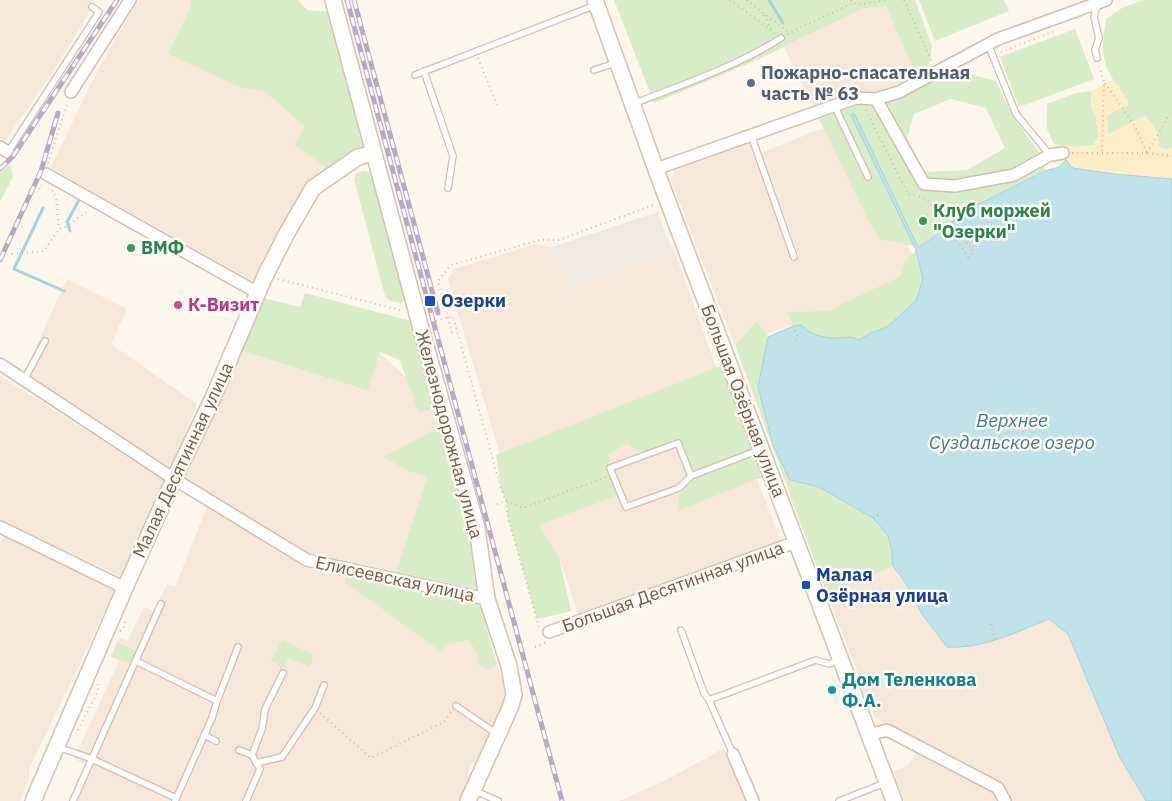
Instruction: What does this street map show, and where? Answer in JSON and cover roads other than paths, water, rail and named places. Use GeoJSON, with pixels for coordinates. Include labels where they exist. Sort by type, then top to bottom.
{"type":"FeatureCollection","features":[{"type":"Feature","properties":{"kind":"street"},"geometry":{"type":"LineString","coordinates":[[71,92],[130,0]]}},
{"type":"Feature","properties":{"kind":"street","name":"Железнодорожная улица"},"geometry":{"type":"LineString","coordinates":[[333,0],[477,528],[487,599],[509,666],[514,694],[498,735]]}},
{"type":"Feature","properties":{"kind":"street"},"geometry":{"type":"LineString","coordinates":[[656,169],[856,98],[876,99],[898,92],[937,73],[988,44],[1100,1]]}},
{"type":"Feature","properties":{"kind":"street","name":"Большая Озёрная улица"},"geometry":{"type":"LineString","coordinates":[[596,2],[667,199],[894,801]]}},
{"type":"Feature","properties":{"kind":"street"},"geometry":{"type":"LineString","coordinates":[[876,99],[924,184],[955,186],[1014,175],[1050,155],[1063,153]]}},
{"type":"Feature","properties":{"kind":"street"},"geometry":{"type":"LineString","coordinates":[[358,158],[368,145],[370,137]]}},
{"type":"Feature","properties":{"kind":"street","name":"Малая Десятинная улица"},"geometry":{"type":"LineString","coordinates":[[32,801],[125,588],[212,400],[266,276],[313,188],[358,158],[374,153]]}},
{"type":"Feature","properties":{"kind":"street"},"geometry":{"type":"LineString","coordinates":[[46,174],[258,292]]}},
{"type":"Feature","properties":{"kind":"street","name":"Елисеевская улица"},"geometry":{"type":"LineString","coordinates":[[0,364],[174,479],[307,560],[487,599]]}},
{"type":"Feature","properties":{"kind":"street"},"geometry":{"type":"LineString","coordinates":[[1,530],[125,588]]}},
{"type":"Feature","properties":{"kind":"street","name":"Большая Десятинная улица"},"geometry":{"type":"LineString","coordinates":[[548,637],[796,542]]}},
{"type":"Feature","properties":{"kind":"street"},"geometry":{"type":"LineString","coordinates":[[869,735],[888,730],[998,788],[1005,801]]}},
{"type":"Feature","properties":{"kind":"street"},"geometry":{"type":"LineString","coordinates":[[471,796],[498,735]]}},
{"type":"Feature","properties":{"kind":"street"},"geometry":{"type":"LineString","coordinates":[[733,754],[753,801]]}},
{"type":"Feature","properties":{"kind":"lane"},"geometry":{"type":"LineString","coordinates":[[1097,58],[1095,50],[1099,38],[1094,16],[1100,1]]}},
{"type":"Feature","properties":{"kind":"lane"},"geometry":{"type":"LineString","coordinates":[[415,75],[596,2]]}},
{"type":"Feature","properties":{"kind":"lane"},"geometry":{"type":"LineString","coordinates":[[4,150],[99,12],[92,8]]}},
{"type":"Feature","properties":{"kind":"lane"},"geometry":{"type":"LineString","coordinates":[[633,104],[730,64],[765,48],[781,38]]}},
{"type":"Feature","properties":{"kind":"lane"},"geometry":{"type":"LineString","coordinates":[[988,44],[1016,114],[1050,155]]}},
{"type":"Feature","properties":{"kind":"lane"},"geometry":{"type":"LineString","coordinates":[[594,70],[617,62]]}},
{"type":"Feature","properties":{"kind":"lane"},"geometry":{"type":"LineString","coordinates":[[424,71],[453,156],[448,188]]}},
{"type":"Feature","properties":{"kind":"lane"},"geometry":{"type":"LineString","coordinates":[[834,105],[868,177]]}},
{"type":"Feature","properties":{"kind":"lane"},"geometry":{"type":"LineString","coordinates":[[751,135],[794,257]]}},
{"type":"Feature","properties":{"kind":"lane"},"geometry":{"type":"LineString","coordinates":[[24,380],[45,341]]}},
{"type":"Feature","properties":{"kind":"lane"},"geometry":{"type":"LineString","coordinates":[[691,476],[678,443],[610,468],[626,507],[679,488],[691,476],[762,449]]}},
{"type":"Feature","properties":{"kind":"lane"},"geometry":{"type":"LineString","coordinates":[[73,801],[161,604]]}},
{"type":"Feature","properties":{"kind":"lane"},"geometry":{"type":"LineString","coordinates":[[681,630],[704,693],[709,700],[733,754]]}},
{"type":"Feature","properties":{"kind":"lane"},"geometry":{"type":"LineString","coordinates":[[56,746],[92,759],[175,800],[212,718],[238,647]]}},
{"type":"Feature","properties":{"kind":"lane"},"geometry":{"type":"LineString","coordinates":[[709,700],[816,660],[829,664],[841,660]]}},
{"type":"Feature","properties":{"kind":"lane"},"geometry":{"type":"LineString","coordinates":[[136,661],[217,700]]}},
{"type":"Feature","properties":{"kind":"lane"},"geometry":{"type":"LineString","coordinates":[[252,755],[262,730],[266,709],[282,673]]}},
{"type":"Feature","properties":{"kind":"lane"},"geometry":{"type":"LineString","coordinates":[[256,763],[282,757],[315,708],[324,685]]}},
{"type":"Feature","properties":{"kind":"lane"},"geometry":{"type":"LineString","coordinates":[[456,706],[498,735]]}},
{"type":"Feature","properties":{"kind":"lane"},"geometry":{"type":"LineString","coordinates":[[204,735],[216,741]]}},
{"type":"Feature","properties":{"kind":"lane"},"geometry":{"type":"LineString","coordinates":[[239,750],[252,755],[260,769],[246,801]]}},
{"type":"Feature","properties":{"kind":"lane"},"geometry":{"type":"LineString","coordinates":[[839,801],[887,782]]}},
{"type":"Feature","properties":{"kind":"lane"},"geometry":{"type":"LineString","coordinates":[[471,796],[498,801]]}},
{"type":"Feature","properties":{"kind":"water","name":"Верхнее Суздальское озеро"},"geometry":{"type":"Polygon","coordinates":[[[854,113],[918,247],[933,238],[963,212],[1045,171],[1059,167],[1066,160],[1073,168],[1172,179],[1172,801],[1146,801],[1120,758],[1068,634],[1049,619],[986,642],[960,647],[947,647],[922,614],[906,584],[893,566],[888,536],[873,518],[819,487],[790,480],[773,445],[758,387],[768,337],[793,326],[801,325],[808,331],[821,336],[835,338],[850,337],[859,340],[887,327],[916,301],[923,279],[916,250],[851,115],[854,113]]]}},
{"type":"Feature","properties":{"kind":"waterway"},"geometry":{"type":"LineString","coordinates":[[769,0],[783,23]]}},
{"type":"Feature","properties":{"kind":"waterway"},"geometry":{"type":"LineString","coordinates":[[70,231],[67,222],[80,198]]}},
{"type":"Feature","properties":{"kind":"waterway"},"geometry":{"type":"LineString","coordinates":[[43,208],[14,269],[64,291]]}},
{"type":"Feature","properties":{"kind":"railway"},"geometry":{"type":"LineString","coordinates":[[0,169],[13,156],[117,0]]}},
{"type":"Feature","properties":{"kind":"railway"},"geometry":{"type":"LineString","coordinates":[[347,0],[562,801]]}},
{"type":"Feature","properties":{"kind":"railway"},"geometry":{"type":"LineString","coordinates":[[354,0],[438,313]]}},
{"type":"Feature","properties":{"kind":"railway"},"geometry":{"type":"LineString","coordinates":[[0,260],[41,171],[58,113]]}},
{"type":"Feature","properties":{"kind":"place","name":"Пожарно-спасательная часть № 63"},"geometry":{"type":"Point","coordinates":[751,83]}},
{"type":"Feature","properties":{"kind":"place","name":"Клуб моржей \"Озерки\""},"geometry":{"type":"Point","coordinates":[923,221]}},
{"type":"Feature","properties":{"kind":"place","name":"ВМФ"},"geometry":{"type":"Point","coordinates":[131,248]}},
{"type":"Feature","properties":{"kind":"place","name":"Озерки"},"geometry":{"type":"Point","coordinates":[430,301]}},
{"type":"Feature","properties":{"kind":"place","name":"К-Визит"},"geometry":{"type":"Point","coordinates":[178,305]}},
{"type":"Feature","properties":{"kind":"place","name":"Малая Озёрная улица"},"geometry":{"type":"Point","coordinates":[806,585]}},
{"type":"Feature","properties":{"kind":"place","name":"Дом Теленкова Ф.А."},"geometry":{"type":"Point","coordinates":[832,690]}}]}
